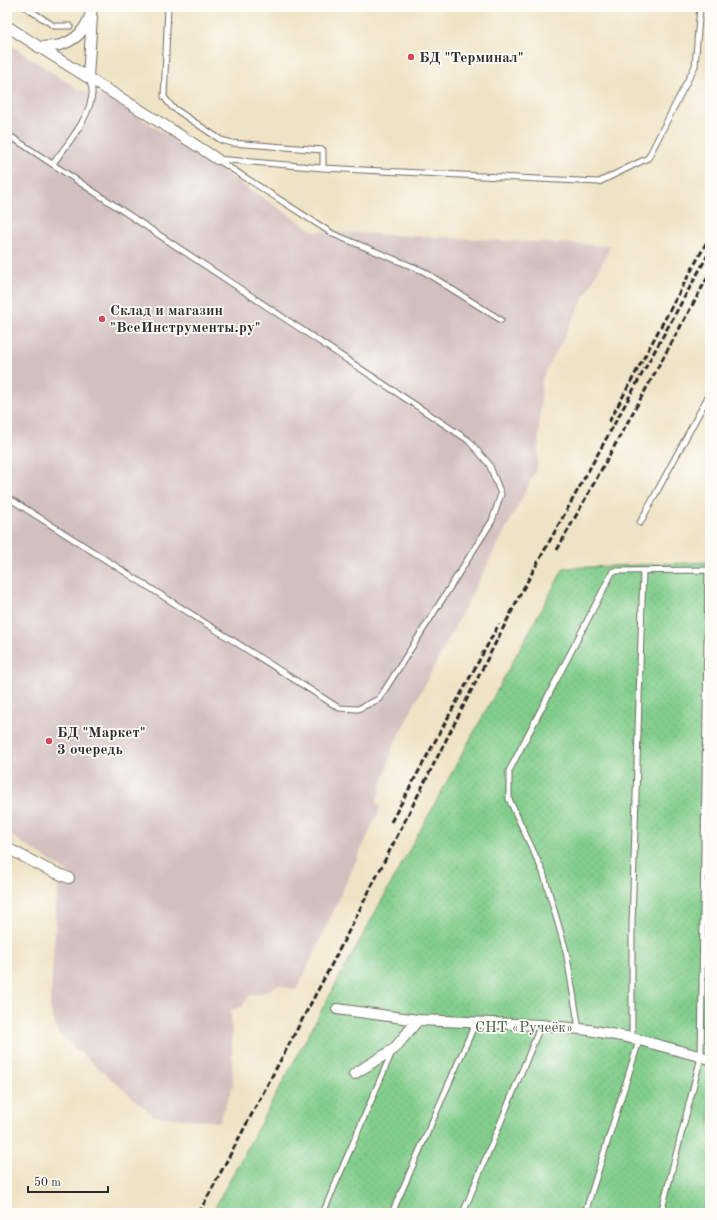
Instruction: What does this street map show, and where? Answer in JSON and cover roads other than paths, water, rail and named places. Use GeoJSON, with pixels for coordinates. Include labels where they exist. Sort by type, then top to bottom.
{"type":"FeatureCollection","features":[{"type":"Feature","properties":{"kind":"street"},"geometry":{"type":"LineString","coordinates":[[38,47],[62,45],[83,32],[93,7]]}},
{"type":"Feature","properties":{"kind":"street"},"geometry":{"type":"LineString","coordinates":[[88,77],[93,7]]}},
{"type":"Feature","properties":{"kind":"street"},"geometry":{"type":"LineString","coordinates":[[7,26],[217,159]]}},
{"type":"Feature","properties":{"kind":"street"},"geometry":{"type":"LineString","coordinates":[[7,848],[47,869],[69,878]]}},
{"type":"Feature","properties":{"kind":"street"},"geometry":{"type":"LineString","coordinates":[[337,1009],[418,1020],[579,1029],[635,1040],[705,1058]]}},
{"type":"Feature","properties":{"kind":"street"},"geometry":{"type":"LineString","coordinates":[[354,1074],[394,1049],[418,1020]]}},
{"type":"Feature","properties":{"kind":"lane"},"geometry":{"type":"LineString","coordinates":[[168,7],[164,97],[172,107],[221,140],[232,143],[324,150],[323,168]]}},
{"type":"Feature","properties":{"kind":"lane"},"geometry":{"type":"LineString","coordinates":[[217,159],[323,168],[599,182],[648,158],[695,66],[700,7]]}},
{"type":"Feature","properties":{"kind":"lane"},"geometry":{"type":"LineString","coordinates":[[28,8],[54,26],[70,26]]}},
{"type":"Feature","properties":{"kind":"lane"},"geometry":{"type":"LineString","coordinates":[[53,164],[83,120],[90,107],[92,92],[88,77]]}},
{"type":"Feature","properties":{"kind":"lane"},"geometry":{"type":"LineString","coordinates":[[7,134],[468,440],[490,464],[501,494],[492,521],[379,699],[358,709],[339,708],[7,497]]}},
{"type":"Feature","properties":{"kind":"lane"},"geometry":{"type":"LineString","coordinates":[[217,159],[333,234],[423,271],[501,320]]}},
{"type":"Feature","properties":{"kind":"lane"},"geometry":{"type":"LineString","coordinates":[[640,523],[710,393]]}},
{"type":"Feature","properties":{"kind":"lane"},"geometry":{"type":"LineString","coordinates":[[579,1029],[566,950],[542,872],[509,798],[509,771],[613,571],[709,570],[705,1058],[661,1213]]}},
{"type":"Feature","properties":{"kind":"lane"},"geometry":{"type":"LineString","coordinates":[[585,1213],[635,1040],[632,924],[643,571]]}},
{"type":"Feature","properties":{"kind":"lane"},"geometry":{"type":"LineString","coordinates":[[392,1213],[475,1024]]}},
{"type":"Feature","properties":{"kind":"lane"},"geometry":{"type":"LineString","coordinates":[[463,1213],[541,1026]]}},
{"type":"Feature","properties":{"kind":"lane"},"geometry":{"type":"LineString","coordinates":[[323,1213],[394,1049]]}},
{"type":"Feature","properties":{"kind":"railway"},"geometry":{"type":"LineString","coordinates":[[609,422],[710,236]]}},
{"type":"Feature","properties":{"kind":"railway"},"geometry":{"type":"LineString","coordinates":[[199,1213],[334,960],[522,591],[710,251]]}},
{"type":"Feature","properties":{"kind":"railway"},"geometry":{"type":"LineString","coordinates":[[557,550],[710,273]]}},
{"type":"Feature","properties":{"kind":"railway"},"geometry":{"type":"LineString","coordinates":[[391,822],[499,624]]}},
{"type":"Feature","properties":{"kind":"place","name":"БД \"Терминал\""},"geometry":{"type":"Point","coordinates":[411,57]}},
{"type":"Feature","properties":{"kind":"place","name":"Склад и магазин \"ВсеИнструменты.ру\""},"geometry":{"type":"Point","coordinates":[102,319]}},
{"type":"Feature","properties":{"kind":"place","name":"БД \"Маркет\" 3 очередь"},"geometry":{"type":"Point","coordinates":[49,741]}},
{"type":"Feature","properties":{"kind":"park label","name":"СНТ «Ручеёк»"},"geometry":{"type":"Point","coordinates":[524,1027]}}]}
